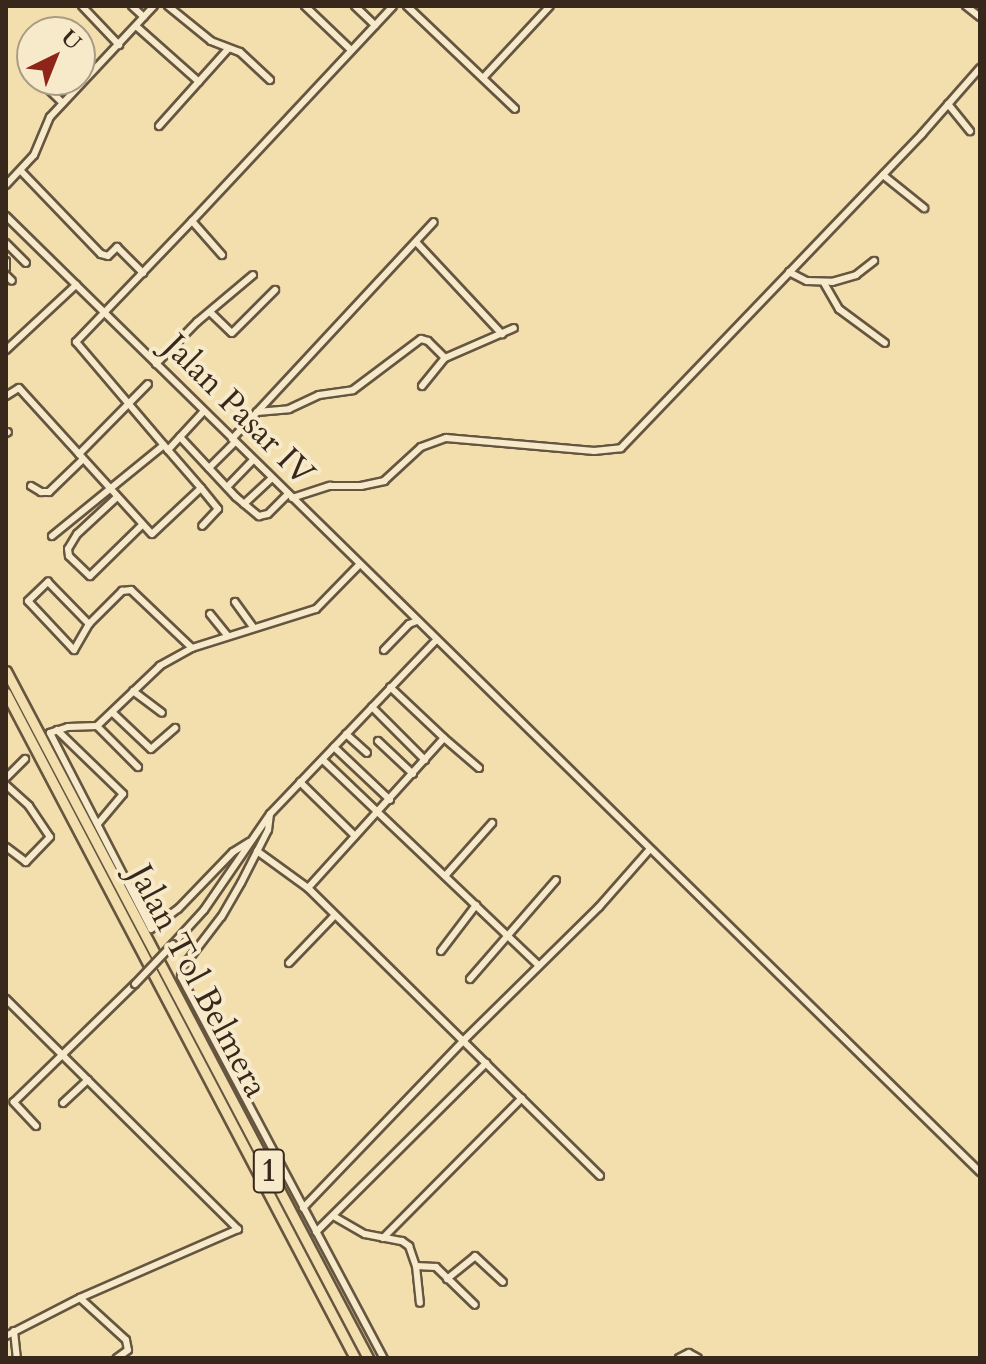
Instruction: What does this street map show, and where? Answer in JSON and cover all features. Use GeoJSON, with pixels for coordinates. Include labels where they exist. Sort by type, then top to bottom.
{"type":"FeatureCollection","features":[{"type":"Feature","properties":{"kind":"highway","name":"Jalan Tol Belmera"},"geometry":{"type":"LineString","coordinates":[[6,671],[368,1358]]}},
{"type":"Feature","properties":{"kind":"highway","name":"Jalan Tol Belmera"},"geometry":{"type":"LineString","coordinates":[[6,693],[355,1358]]}},
{"type":"Feature","properties":{"kind":"street"},"geometry":{"type":"LineString","coordinates":[[82,6],[119,45]]}},
{"type":"Feature","properties":{"kind":"street"},"geometry":{"type":"LineString","coordinates":[[132,6],[144,17]]}},
{"type":"Feature","properties":{"kind":"street"},"geometry":{"type":"LineString","coordinates":[[6,185],[37,150],[45,124],[154,6]]}},
{"type":"Feature","properties":{"kind":"street"},"geometry":{"type":"LineString","coordinates":[[168,6],[211,41],[240,52],[270,80]]}},
{"type":"Feature","properties":{"kind":"street"},"geometry":{"type":"LineString","coordinates":[[305,6],[351,50]]}},
{"type":"Feature","properties":{"kind":"street"},"geometry":{"type":"LineString","coordinates":[[355,6],[375,25]]}},
{"type":"Feature","properties":{"kind":"street"},"geometry":{"type":"LineString","coordinates":[[202,526],[218,509],[76,342],[393,6]]}},
{"type":"Feature","properties":{"kind":"street"},"geometry":{"type":"LineString","coordinates":[[407,6],[515,109]]}},
{"type":"Feature","properties":{"kind":"street"},"geometry":{"type":"LineString","coordinates":[[533,6],[542,14]]}},
{"type":"Feature","properties":{"kind":"street"},"geometry":{"type":"LineString","coordinates":[[483,78],[550,6]]}},
{"type":"Feature","properties":{"kind":"street"},"geometry":{"type":"LineString","coordinates":[[966,6],[980,17]]}},
{"type":"Feature","properties":{"kind":"street"},"geometry":{"type":"LineString","coordinates":[[136,26],[199,82]]}},
{"type":"Feature","properties":{"kind":"street"},"geometry":{"type":"LineString","coordinates":[[159,126],[228,49]]}},
{"type":"Feature","properties":{"kind":"street"},"geometry":{"type":"LineString","coordinates":[[180,437],[244,504],[264,517],[290,496],[330,486],[361,486],[384,481],[421,447],[446,438],[617,451],[883,175],[980,68]]}},
{"type":"Feature","properties":{"kind":"street"},"geometry":{"type":"LineString","coordinates":[[56,96],[63,103]]}},
{"type":"Feature","properties":{"kind":"street"},"geometry":{"type":"LineString","coordinates":[[948,104],[970,131]]}},
{"type":"Feature","properties":{"kind":"street"},"geometry":{"type":"LineString","coordinates":[[21,171],[101,254],[108,256],[117,247],[143,273]]}},
{"type":"Feature","properties":{"kind":"street"},"geometry":{"type":"LineString","coordinates":[[883,175],[924,208]]}},
{"type":"Feature","properties":{"kind":"street","name":"Jalan Pasar IV"},"geometry":{"type":"LineString","coordinates":[[6,216],[980,1172]]}},
{"type":"Feature","properties":{"kind":"street"},"geometry":{"type":"LineString","coordinates":[[192,221],[222,255]]}},
{"type":"Feature","properties":{"kind":"street"},"geometry":{"type":"LineString","coordinates":[[209,468],[434,222]]}},
{"type":"Feature","properties":{"kind":"street"},"geometry":{"type":"LineString","coordinates":[[6,243],[26,263]]}},
{"type":"Feature","properties":{"kind":"street"},"geometry":{"type":"LineString","coordinates":[[417,243],[502,334]]}},
{"type":"Feature","properties":{"kind":"street"},"geometry":{"type":"LineString","coordinates":[[6,261],[6,268]]}},
{"type":"Feature","properties":{"kind":"street"},"geometry":{"type":"LineString","coordinates":[[789,272],[807,281],[824,283],[844,280],[874,261]]}},
{"type":"Feature","properties":{"kind":"street"},"geometry":{"type":"LineString","coordinates":[[6,275],[12,281]]}},
{"type":"Feature","properties":{"kind":"street"},"geometry":{"type":"LineString","coordinates":[[156,364],[253,275]]}},
{"type":"Feature","properties":{"kind":"street"},"geometry":{"type":"LineString","coordinates":[[824,283],[839,309],[885,343]]}},
{"type":"Feature","properties":{"kind":"street"},"geometry":{"type":"LineString","coordinates":[[6,350],[76,285]]}},
{"type":"Feature","properties":{"kind":"street"},"geometry":{"type":"LineString","coordinates":[[210,312],[232,333],[275,290]]}},
{"type":"Feature","properties":{"kind":"street"},"geometry":{"type":"LineString","coordinates":[[422,386],[445,358],[514,328]]}},
{"type":"Feature","properties":{"kind":"street"},"geometry":{"type":"LineString","coordinates":[[257,412],[289,409],[319,395],[353,390],[421,339],[428,341],[445,358]]}},
{"type":"Feature","properties":{"kind":"street"},"geometry":{"type":"LineString","coordinates":[[6,384],[9,393],[19,388],[142,525],[154,534],[201,488]]}},
{"type":"Feature","properties":{"kind":"street"},"geometry":{"type":"LineString","coordinates":[[31,486],[41,492],[49,492],[148,384]]}},
{"type":"Feature","properties":{"kind":"street"},"geometry":{"type":"LineString","coordinates":[[52,536],[108,488],[180,437],[204,411]]}},
{"type":"Feature","properties":{"kind":"street"},"geometry":{"type":"LineString","coordinates":[[227,487],[253,460]]}},
{"type":"Feature","properties":{"kind":"street"},"geometry":{"type":"LineString","coordinates":[[244,504],[272,478]]}},
{"type":"Feature","properties":{"kind":"street"},"geometry":{"type":"LineString","coordinates":[[117,497],[77,534],[68,549],[69,556],[90,576],[142,525]]}},
{"type":"Feature","properties":{"kind":"street"},"geometry":{"type":"LineString","coordinates":[[249,842],[233,852],[178,909],[151,929],[50,733],[97,726],[160,666],[192,648],[316,609],[359,565]]}},
{"type":"Feature","properties":{"kind":"street"},"geometry":{"type":"LineString","coordinates":[[89,624],[47,582],[28,601],[74,650],[89,624],[122,591],[131,590],[192,648]]}},
{"type":"Feature","properties":{"kind":"street"},"geometry":{"type":"LineString","coordinates":[[235,602],[254,628]]}},
{"type":"Feature","properties":{"kind":"street"},"geometry":{"type":"LineString","coordinates":[[210,614],[228,636]]}},
{"type":"Feature","properties":{"kind":"street"},"geometry":{"type":"LineString","coordinates":[[384,650],[409,624],[417,621]]}},
{"type":"Feature","properties":{"kind":"street"},"geometry":{"type":"LineString","coordinates":[[36,1126],[14,1103],[173,944],[211,900],[270,814],[436,640]]}},
{"type":"Feature","properties":{"kind":"street"},"geometry":{"type":"LineString","coordinates":[[390,687],[479,768]]}},
{"type":"Feature","properties":{"kind":"street"},"geometry":{"type":"LineString","coordinates":[[133,691],[162,713]]}},
{"type":"Feature","properties":{"kind":"street"},"geometry":{"type":"LineString","coordinates":[[372,707],[425,760]]}},
{"type":"Feature","properties":{"kind":"street"},"geometry":{"type":"LineString","coordinates":[[113,713],[151,749],[175,728]]}},
{"type":"Feature","properties":{"kind":"street"},"geometry":{"type":"LineString","coordinates":[[97,726],[138,767]]}},
{"type":"Feature","properties":{"kind":"street"},"geometry":{"type":"LineString","coordinates":[[57,730],[123,794],[99,823]]}},
{"type":"Feature","properties":{"kind":"street"},"geometry":{"type":"LineString","coordinates":[[346,734],[367,753]]}},
{"type":"Feature","properties":{"kind":"street"},"geometry":{"type":"LineString","coordinates":[[308,888],[444,738]]}},
{"type":"Feature","properties":{"kind":"street"},"geometry":{"type":"LineString","coordinates":[[378,741],[413,774]]}},
{"type":"Feature","properties":{"kind":"street"},"geometry":{"type":"LineString","coordinates":[[334,747],[390,800]]}},
{"type":"Feature","properties":{"kind":"street"},"geometry":{"type":"LineString","coordinates":[[7,775],[25,759]]}},
{"type":"Feature","properties":{"kind":"street"},"geometry":{"type":"LineString","coordinates":[[323,760],[539,966]]}},
{"type":"Feature","properties":{"kind":"street"},"geometry":{"type":"LineString","coordinates":[[300,782],[355,836]]}},
{"type":"Feature","properties":{"kind":"street"},"geometry":{"type":"LineString","coordinates":[[6,785],[50,834],[26,862],[6,847]]}},
{"type":"Feature","properties":{"kind":"street"},"geometry":{"type":"LineString","coordinates":[[270,814],[271,822],[221,917],[182,968],[181,977],[316,1232],[355,1298],[384,1358]]}},
{"type":"Feature","properties":{"kind":"street"},"geometry":{"type":"LineString","coordinates":[[445,876],[492,823]]}},
{"type":"Feature","properties":{"kind":"street"},"geometry":{"type":"LineString","coordinates":[[303,1208],[464,1040],[599,907],[650,849]]}},
{"type":"Feature","properties":{"kind":"street"},"geometry":{"type":"LineString","coordinates":[[257,851],[308,888],[600,1176]]}},
{"type":"Feature","properties":{"kind":"street"},"geometry":{"type":"LineString","coordinates":[[470,979],[556,880]]}},
{"type":"Feature","properties":{"kind":"street"},"geometry":{"type":"LineString","coordinates":[[441,951],[476,905]]}},
{"type":"Feature","properties":{"kind":"street"},"geometry":{"type":"LineString","coordinates":[[289,963],[334,916]]}},
{"type":"Feature","properties":{"kind":"street"},"geometry":{"type":"LineString","coordinates":[[6,999],[238,1229],[80,1298],[6,1336]]}},
{"type":"Feature","properties":{"kind":"street"},"geometry":{"type":"LineString","coordinates":[[316,1232],[335,1217],[486,1063]]}},
{"type":"Feature","properties":{"kind":"street"},"geometry":{"type":"LineString","coordinates":[[63,1103],[88,1080]]}},
{"type":"Feature","properties":{"kind":"street"},"geometry":{"type":"LineString","coordinates":[[383,1238],[522,1098]]}},
{"type":"Feature","properties":{"kind":"street"},"geometry":{"type":"LineString","coordinates":[[335,1217],[356,1230],[383,1238],[392,1237],[409,1246],[416,1266],[420,1303]]}},
{"type":"Feature","properties":{"kind":"street"},"geometry":{"type":"LineString","coordinates":[[447,1279],[475,1256],[503,1282]]}},
{"type":"Feature","properties":{"kind":"street"},"geometry":{"type":"LineString","coordinates":[[416,1266],[432,1265],[475,1305]]}},
{"type":"Feature","properties":{"kind":"street"},"geometry":{"type":"LineString","coordinates":[[80,1298],[126,1340],[128,1350],[117,1358]]}},
{"type":"Feature","properties":{"kind":"street"},"geometry":{"type":"LineString","coordinates":[[14,1331],[17,1358]]}},
{"type":"Feature","properties":{"kind":"street"},"geometry":{"type":"LineString","coordinates":[[679,1358],[689,1353],[698,1358]]}}]}
